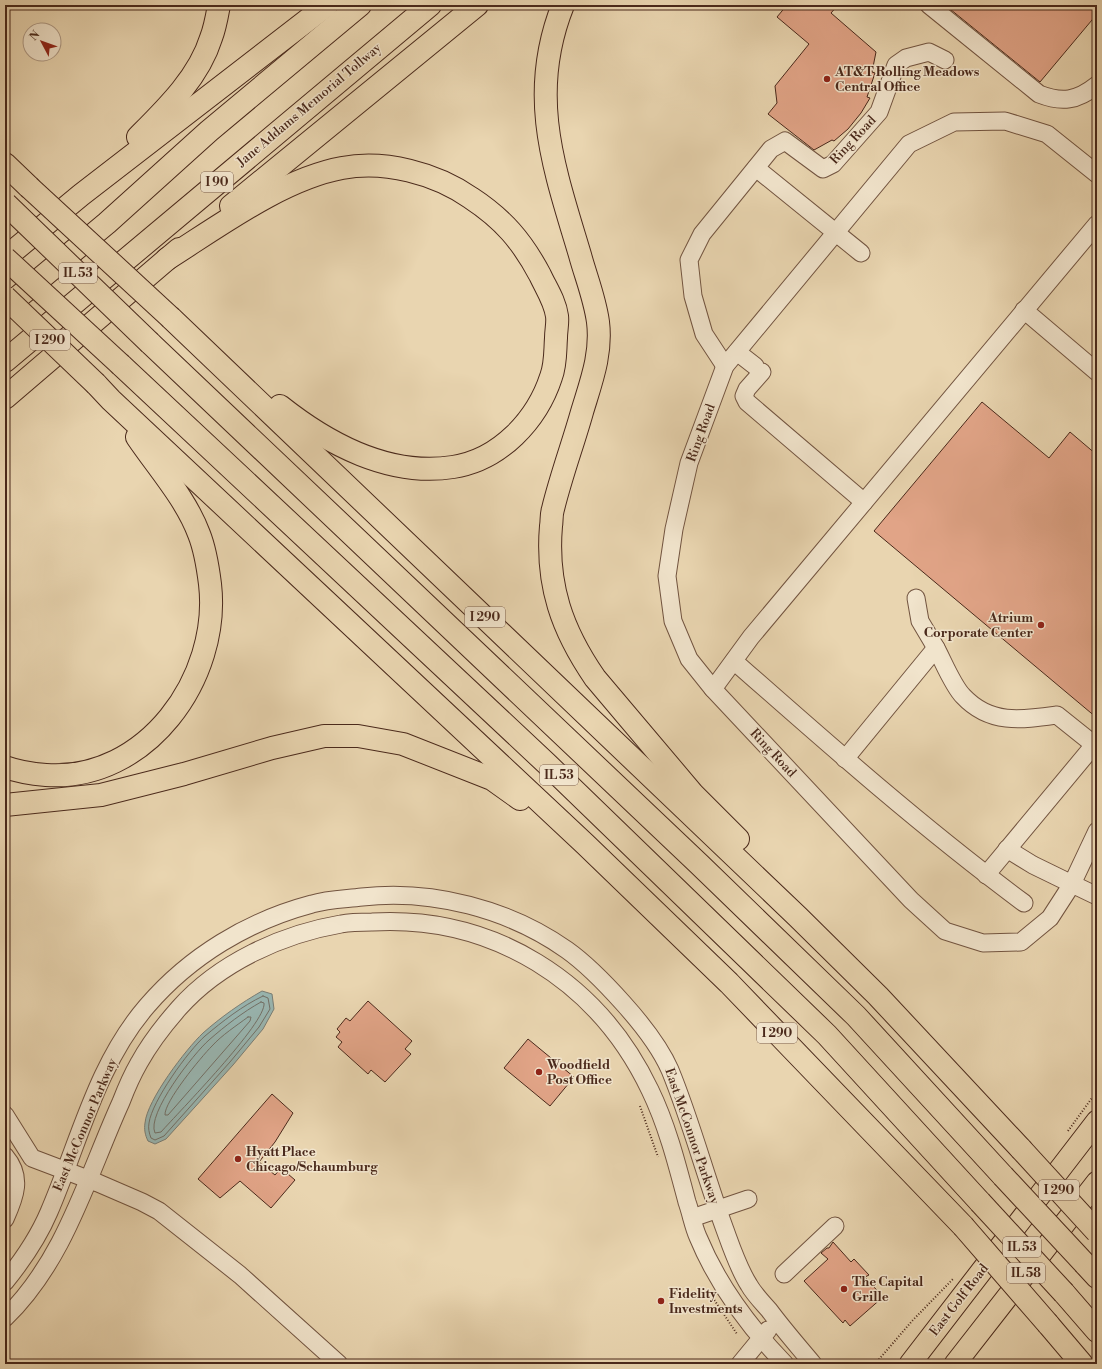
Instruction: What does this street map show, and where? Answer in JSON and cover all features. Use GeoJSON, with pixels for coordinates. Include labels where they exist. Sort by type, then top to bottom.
{"type":"FeatureCollection","features":[{"type":"Feature","properties":{"kind":"highway"},"geometry":{"type":"LineString","coordinates":[[81,196],[172,102],[204,56],[211,38],[219,5]]}},
{"type":"Feature","properties":{"kind":"highway"},"geometry":{"type":"LineString","coordinates":[[5,258],[81,196],[327,5]]}},
{"type":"Feature","properties":{"kind":"highway"},"geometry":{"type":"LineString","coordinates":[[5,308],[107,223],[209,131],[360,5]]}},
{"type":"Feature","properties":{"kind":"highway","name":"Jane Addams Memorial Tollway"},"geometry":{"type":"LineString","coordinates":[[5,361],[430,5]]}},
{"type":"Feature","properties":{"kind":"highway"},"geometry":{"type":"LineString","coordinates":[[5,398],[167,259],[476,5]]}},
{"type":"Feature","properties":{"kind":"highway"},"geometry":{"type":"LineString","coordinates":[[563,5],[553,35],[548,60],[546,117],[553,161],[595,306],[599,340],[594,373],[552,511],[550,544],[552,582],[562,618],[581,657],[595,678],[693,794],[742,842],[798,917]]}},
{"type":"Feature","properties":{"kind":"highway","name":"I 290"},"geometry":{"type":"LineString","coordinates":[[5,164],[171,318],[798,917],[878,996],[1097,1232]]}},
{"type":"Feature","properties":{"kind":"highway"},"geometry":{"type":"LineString","coordinates":[[167,259],[252,205],[296,183],[342,168],[386,167],[402,169],[455,188],[483,206],[507,226],[531,256],[549,292],[557,315],[552,376],[539,406],[520,430],[497,449],[470,463],[442,468],[414,468],[363,456],[318,433],[198,344]]}},
{"type":"Feature","properties":{"kind":"highway","name":"IL 53"},"geometry":{"type":"LineString","coordinates":[[5,204],[693,858],[856,1016],[1091,1271]]}},
{"type":"Feature","properties":{"kind":"highway","name":"IL 53"},"geometry":{"type":"LineString","coordinates":[[5,258],[546,763],[827,1035],[1064,1293],[1097,1331]]}},
{"type":"Feature","properties":{"kind":"highway","name":"I 290"},"geometry":{"type":"LineString","coordinates":[[5,297],[111,400],[585,844],[729,983],[963,1226],[1082,1364]]}},
{"type":"Feature","properties":{"kind":"highway"},"geometry":{"type":"LineString","coordinates":[[5,767],[29,774],[64,776],[103,767],[130,755],[155,735],[174,713],[196,676],[208,638],[212,608],[211,596],[199,534],[188,510],[111,400]]}},
{"type":"Feature","properties":{"kind":"highway"},"geometry":{"type":"LineString","coordinates":[[5,805],[101,795],[184,774],[286,744],[324,736],[358,736],[403,744],[492,779],[585,844]]}},
{"type":"Feature","properties":{"kind":"main road","name":"East Golf Road"},"geometry":{"type":"LineString","coordinates":[[910,1364],[1097,1121]]}},
{"type":"Feature","properties":{"kind":"main road","name":"IL 58"},"geometry":{"type":"LineString","coordinates":[[955,1364],[1097,1182]]}},
{"type":"Feature","properties":{"kind":"street"},"geometry":{"type":"LineString","coordinates":[[929,5],[1038,94],[1054,100],[1076,98],[1097,85]]}},
{"type":"Feature","properties":{"kind":"street","name":"Ring Road"},"geometry":{"type":"LineString","coordinates":[[725,366],[704,334],[693,296],[689,260],[702,234],[771,149],[784,141],[823,169],[833,164],[879,112],[896,65],[906,58],[929,52],[944,60]]}},
{"type":"Feature","properties":{"kind":"street","name":"Ring Road"},"geometry":{"type":"LineString","coordinates":[[1097,174],[1048,134],[1005,121],[954,122],[909,144],[725,366],[689,463],[674,529],[667,576],[673,621],[689,659],[713,689],[911,900],[945,931],[982,944],[1021,942],[1050,918],[1072,884],[1097,830]]}},
{"type":"Feature","properties":{"kind":"street"},"geometry":{"type":"LineString","coordinates":[[756,168],[861,253]]}},
{"type":"Feature","properties":{"kind":"street"},"geometry":{"type":"LineString","coordinates":[[713,689],[751,638],[1097,224]]}},
{"type":"Feature","properties":{"kind":"street"},"geometry":{"type":"LineString","coordinates":[[1024,310],[1097,372]]}},
{"type":"Feature","properties":{"kind":"street"},"geometry":{"type":"LineString","coordinates":[[737,352],[758,369],[744,396],[747,402],[864,502]]}},
{"type":"Feature","properties":{"kind":"street"},"geometry":{"type":"LineString","coordinates":[[916,598],[920,621],[962,695],[976,707],[997,718],[1019,720],[1057,715],[1095,746],[986,875]]}},
{"type":"Feature","properties":{"kind":"street"},"geometry":{"type":"LineString","coordinates":[[845,759],[936,648]]}},
{"type":"Feature","properties":{"kind":"street"},"geometry":{"type":"LineString","coordinates":[[734,661],[845,759],[986,875],[1024,903]]}},
{"type":"Feature","properties":{"kind":"street"},"geometry":{"type":"LineString","coordinates":[[1007,849],[1033,866],[1097,896]]}},
{"type":"Feature","properties":{"kind":"street","name":"East McConnor Parkway"},"geometry":{"type":"LineString","coordinates":[[5,1282],[21,1263],[36,1238],[48,1213],[100,1082],[130,1027],[148,1005],[184,969],[207,952],[235,935],[264,920],[290,910],[315,903],[401,894],[465,904],[514,921],[544,936],[568,950],[589,968],[644,1026],[668,1067],[689,1122],[717,1209],[748,1285],[776,1321],[813,1364]]}},
{"type":"Feature","properties":{"kind":"street","name":"East McConnor Parkway"},"geometry":{"type":"LineString","coordinates":[[7,1325],[47,1267],[77,1209],[88,1179],[137,1066],[151,1043],[182,1005],[208,981],[241,960],[267,946],[297,935],[342,923],[400,920],[437,924],[505,944],[525,954],[563,980],[595,1009],[615,1033],[650,1091],[667,1132],[698,1237],[726,1290],[761,1339],[785,1364]]}},
{"type":"Feature","properties":{"kind":"street"},"geometry":{"type":"LineString","coordinates":[[5,1115],[32,1158],[88,1179],[142,1202],[159,1211],[240,1275],[339,1364]]}},
{"type":"Feature","properties":{"kind":"street"},"geometry":{"type":"LineString","coordinates":[[5,1156],[12,1164],[17,1188],[13,1202],[5,1219]]}},
{"type":"Feature","properties":{"kind":"street"},"geometry":{"type":"LineString","coordinates":[[692,1218],[748,1199]]}},
{"type":"Feature","properties":{"kind":"street"},"geometry":{"type":"LineString","coordinates":[[784,1274],[835,1226]]}},
{"type":"Feature","properties":{"kind":"street"},"geometry":{"type":"LineString","coordinates":[[740,1364],[776,1321]]}},
{"type":"Feature","properties":{"kind":"path"},"geometry":{"type":"LineString","coordinates":[[639,1103],[659,1159]]}},
{"type":"Feature","properties":{"kind":"path"},"geometry":{"type":"LineString","coordinates":[[708,1290],[715,1304],[737,1334]]}},
{"type":"Feature","properties":{"kind":"path"},"geometry":{"type":"LineString","coordinates":[[5,1336],[7,1325]]}},
{"type":"Feature","properties":{"kind":"water"},"geometry":{"type":"Polygon","coordinates":[[[262,991],[272,994],[274,1009],[263,1029],[233,1065],[166,1139],[155,1144],[148,1141],[145,1134],[147,1113],[168,1075],[203,1033],[231,1010],[262,991]]]}},
{"type":"Feature","properties":{"kind":"building","name":"AT&T Rolling Meadows Central Office"},"geometry":{"type":"Polygon","coordinates":[[[787,5],[838,5],[831,13],[876,52],[872,72],[875,73],[867,97],[870,98],[861,113],[848,129],[834,141],[832,140],[814,150],[768,114],[777,103],[775,86],[809,44],[777,17],[787,5]]]}},
{"type":"Feature","properties":{"kind":"building"},"geometry":{"type":"Polygon","coordinates":[[[945,5],[1097,5],[1097,14],[1040,82],[945,5]]]}},
{"type":"Feature","properties":{"kind":"building","name":"Atrium Corporate Center"},"geometry":{"type":"Polygon","coordinates":[[[982,402],[1049,458],[1070,432],[1097,455],[1097,718],[874,531],[982,402]]]}},
{"type":"Feature","properties":{"kind":"building"},"geometry":{"type":"Polygon","coordinates":[[[368,1001],[412,1041],[405,1049],[411,1054],[385,1082],[371,1070],[368,1074],[338,1047],[342,1042],[336,1037],[340,1032],[337,1029],[346,1018],[350,1021],[368,1001]]]}},
{"type":"Feature","properties":{"kind":"building","name":"Woodfield Post Office"},"geometry":{"type":"Polygon","coordinates":[[[528,1039],[574,1077],[550,1106],[504,1068],[528,1039]]]}},
{"type":"Feature","properties":{"kind":"building","name":"Hyatt Place Chicago/Schaumburg"},"geometry":{"type":"Polygon","coordinates":[[[272,1094],[293,1113],[275,1142],[259,1162],[275,1175],[281,1168],[295,1180],[271,1208],[240,1181],[220,1198],[198,1179],[272,1094]]]}},
{"type":"Feature","properties":{"kind":"building","name":"The Capital Grille"},"geometry":{"type":"Polygon","coordinates":[[[833,1242],[851,1262],[854,1259],[869,1275],[865,1277],[883,1297],[850,1326],[845,1320],[843,1323],[804,1281],[828,1259],[821,1253],[829,1248],[833,1242]]]}},
{"type":"Feature","properties":{"kind":"place","name":"AT&T Rolling Meadows Central Office"},"geometry":{"type":"Point","coordinates":[827,79]}},
{"type":"Feature","properties":{"kind":"place","name":"Atrium Corporate Center"},"geometry":{"type":"Point","coordinates":[1041,625]}},
{"type":"Feature","properties":{"kind":"place","name":"Woodfield Post Office"},"geometry":{"type":"Point","coordinates":[539,1072]}},
{"type":"Feature","properties":{"kind":"place","name":"Hyatt Place Chicago/Schaumburg"},"geometry":{"type":"Point","coordinates":[238,1159]}},
{"type":"Feature","properties":{"kind":"place","name":"The Capital Grille"},"geometry":{"type":"Point","coordinates":[844,1289]}},
{"type":"Feature","properties":{"kind":"place","name":"Fidelity Investments"},"geometry":{"type":"Point","coordinates":[661,1301]}}]}
